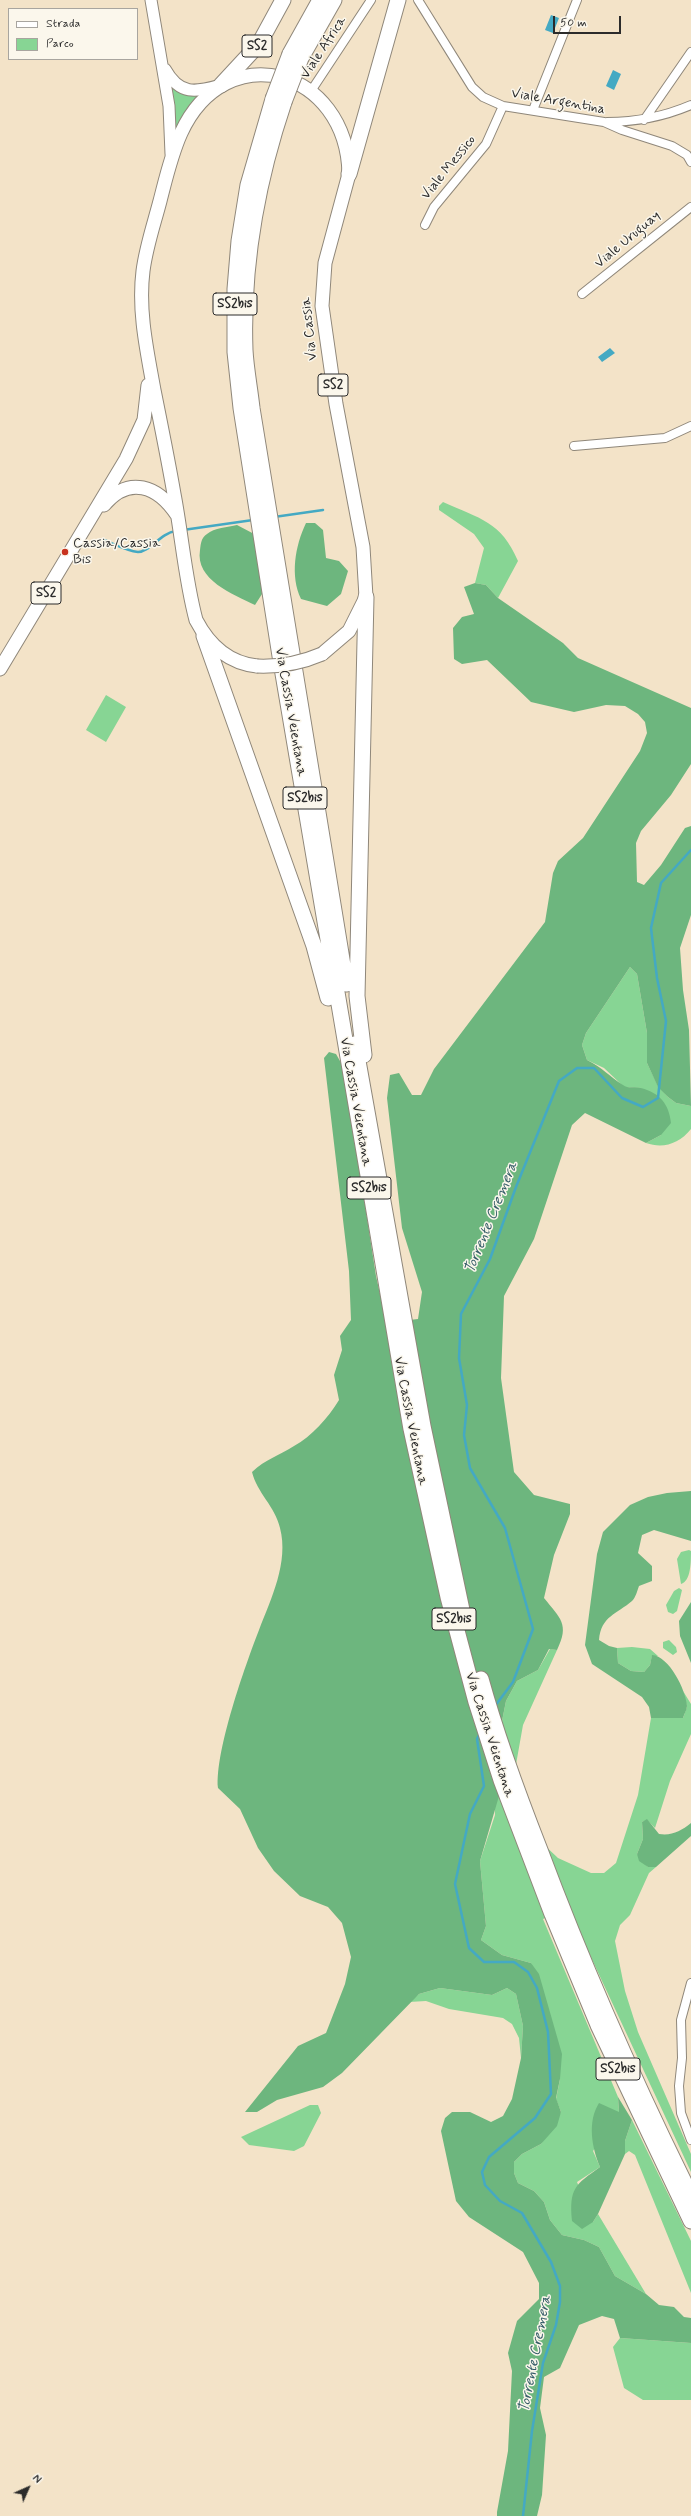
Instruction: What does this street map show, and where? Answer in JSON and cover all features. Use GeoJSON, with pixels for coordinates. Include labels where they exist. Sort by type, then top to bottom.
{"type":"FeatureCollection","features":[{"type":"Feature","properties":{"kind":"highway","name":"SS2"},"geometry":{"type":"LineString","coordinates":[[221,85],[259,44],[284,0]]}},
{"type":"Feature","properties":{"kind":"highway","name":"Via Cassia Veientana"},"geometry":{"type":"LineString","coordinates":[[320,0],[278,101],[270,144],[259,189],[246,291],[245,351],[267,532],[366,1106],[423,1491],[474,1695],[501,1780],[557,1912],[691,2196]]}},
{"type":"Feature","properties":{"kind":"highway","name":"Via Cassia Veientana"},"geometry":{"type":"LineString","coordinates":[[296,56],[334,0]]}},
{"type":"Feature","properties":{"kind":"highway","name":"SS2"},"geometry":{"type":"LineString","coordinates":[[349,174],[398,0]]}},
{"type":"Feature","properties":{"kind":"highway","name":"Via Cassia Veientana"},"geometry":{"type":"LineString","coordinates":[[267,532],[280,656],[348,1062],[397,1314]]}},
{"type":"Feature","properties":{"kind":"highway"},"geometry":{"type":"LineString","coordinates":[[366,597],[357,996],[366,1066],[366,1106]]}},
{"type":"Feature","properties":{"kind":"highway"},"geometry":{"type":"LineString","coordinates":[[204,636],[314,946],[326,986],[333,1026],[348,1062]]}},
{"type":"Feature","properties":{"kind":"highway","name":"Via Cassia Veientana"},"geometry":{"type":"LineString","coordinates":[[557,1912],[598,2025],[691,2221]]}},
{"type":"Feature","properties":{"kind":"main road","name":"Via Cassia"},"geometry":{"type":"LineString","coordinates":[[266,75],[286,78],[311,91],[326,106],[338,125],[347,154],[349,174],[325,263],[322,306],[336,404],[363,547],[366,597],[349,631],[322,654],[304,662],[275,667],[257,666],[244,664],[226,655],[204,636],[196,620],[191,600],[180,526],[149,363],[144,326],[143,272],[170,159],[180,134],[192,112],[221,85],[245,77],[266,75]]}},
{"type":"Feature","properties":{"kind":"main road","name":"Via Cassia"},"geometry":{"type":"LineString","coordinates":[[0,669],[126,459],[144,420],[148,402],[149,363]]}},
{"type":"Feature","properties":{"kind":"main road","name":"Via Cassia"},"geometry":{"type":"LineString","coordinates":[[91,518],[118,492],[141,488],[162,495],[180,526]]}},
{"type":"Feature","properties":{"kind":"street"},"geometry":{"type":"LineString","coordinates":[[151,0],[164,66],[170,120],[170,159]]}},
{"type":"Feature","properties":{"kind":"street","name":"Viale Africa"},"geometry":{"type":"LineString","coordinates":[[311,91],[372,0]]}},
{"type":"Feature","properties":{"kind":"street","name":"Viale Argentina"},"geometry":{"type":"LineString","coordinates":[[418,0],[472,87],[483,97],[503,106],[604,122],[622,130],[672,146],[687,156],[691,162]]}},
{"type":"Feature","properties":{"kind":"street"},"geometry":{"type":"LineString","coordinates":[[533,110],[577,0]]}},
{"type":"Feature","properties":{"kind":"street"},"geometry":{"type":"LineString","coordinates":[[644,120],[691,52]]}},
{"type":"Feature","properties":{"kind":"street"},"geometry":{"type":"LineString","coordinates":[[164,66],[173,80],[186,90],[201,91],[221,85]]}},
{"type":"Feature","properties":{"kind":"street"},"geometry":{"type":"LineString","coordinates":[[604,122],[644,120],[670,114],[691,104]]}},
{"type":"Feature","properties":{"kind":"street","name":"Viale Messico"},"geometry":{"type":"LineString","coordinates":[[425,225],[434,207],[486,144],[503,106]]}},
{"type":"Feature","properties":{"kind":"street","name":"Viale Uruguay"},"geometry":{"type":"LineString","coordinates":[[582,294],[691,207]]}},
{"type":"Feature","properties":{"kind":"street"},"geometry":{"type":"LineString","coordinates":[[574,446],[665,438],[691,426]]}},
{"type":"Feature","properties":{"kind":"street"},"geometry":{"type":"LineString","coordinates":[[691,1983],[681,2020],[682,2058],[679,2086],[681,2113],[691,2140]]}},
{"type":"Feature","properties":{"kind":"green space"},"geometry":{"type":"Polygon","coordinates":[[[171,83],[183,94],[200,96],[185,112],[174,139],[174,108],[171,83]]]}},
{"type":"Feature","properties":{"kind":"green space"},"geometry":{"type":"Polygon","coordinates":[[[443,502],[479,518],[497,529],[511,548],[518,561],[498,598],[486,585],[475,583],[484,548],[474,534],[439,510],[439,506],[443,502]]]}},
{"type":"Feature","properties":{"kind":"green space"},"geometry":{"type":"Polygon","coordinates":[[[306,523],[315,523],[323,530],[326,558],[339,561],[348,571],[341,594],[327,606],[301,599],[298,590],[295,561],[299,541],[306,523]]]}},
{"type":"Feature","properties":{"kind":"green space"},"geometry":{"type":"Polygon","coordinates":[[[237,525],[256,535],[262,594],[255,605],[217,585],[203,570],[200,561],[201,543],[205,536],[217,529],[237,525]]]}},
{"type":"Feature","properties":{"kind":"green space"},"geometry":{"type":"Polygon","coordinates":[[[475,583],[486,585],[498,598],[563,643],[578,658],[691,708],[691,764],[671,795],[641,831],[636,843],[637,882],[644,885],[661,865],[685,828],[691,826],[691,915],[680,948],[683,990],[689,1030],[691,1106],[676,1103],[668,1097],[658,1087],[647,1063],[647,1033],[637,974],[630,967],[586,1033],[582,1045],[587,1060],[623,1085],[648,1090],[658,1096],[666,1105],[671,1123],[661,1135],[646,1143],[585,1113],[572,1125],[534,1239],[504,1296],[501,1378],[514,1472],[534,1495],[570,1504],[570,1514],[554,1555],[544,1598],[559,1616],[563,1627],[563,1634],[557,1650],[549,1649],[538,1670],[517,1681],[506,1701],[493,1766],[499,1796],[480,1861],[486,1926],[481,1940],[502,1955],[531,1963],[539,1974],[562,2054],[560,2079],[556,2098],[561,2112],[557,2126],[541,2144],[522,2154],[514,2162],[514,2173],[518,2183],[534,2191],[544,2202],[550,2220],[562,2235],[584,2240],[599,2247],[615,2276],[646,2294],[659,2305],[674,2307],[684,2317],[691,2318],[691,2343],[620,2338],[614,2319],[602,2316],[579,2325],[560,2368],[544,2377],[540,2408],[546,2435],[542,2495],[537,2516],[497,2516],[497,2512],[508,2451],[512,2371],[508,2353],[517,2321],[539,2299],[539,2283],[523,2252],[469,2217],[456,2201],[441,2131],[445,2118],[452,2112],[470,2112],[491,2122],[503,2116],[512,2099],[521,2058],[523,2026],[516,1994],[507,1988],[492,1995],[440,1988],[419,1994],[342,2073],[323,2087],[277,2100],[257,2112],[245,2112],[298,2046],[326,2033],[345,1984],[351,1957],[342,1923],[328,1907],[300,1896],[274,1871],[258,1848],[240,1809],[218,1788],[218,1772],[221,1753],[232,1709],[246,1665],[273,1593],[282,1554],[282,1541],[278,1520],[254,1480],[252,1472],[262,1464],[301,1442],[325,1420],[335,1407],[339,1400],[334,1375],[342,1350],[340,1336],[351,1320],[349,1271],[324,1058],[329,1052],[336,1054],[344,1068],[376,1276],[385,1316],[393,1322],[418,1319],[422,1292],[402,1228],[387,1098],[390,1075],[399,1073],[412,1095],[421,1095],[434,1069],[545,922],[553,873],[558,861],[583,838],[640,751],[647,733],[645,722],[638,714],[625,706],[606,705],[574,712],[531,702],[487,660],[462,664],[454,659],[453,628],[462,617],[474,614],[464,587],[475,583]]]}},
{"type":"Feature","properties":{"kind":"green space"},"geometry":{"type":"Polygon","coordinates":[[[106,695],[126,707],[106,742],[86,730],[106,695]]]}},
{"type":"Feature","properties":{"kind":"green space"},"geometry":{"type":"Polygon","coordinates":[[[630,967],[637,974],[647,1033],[647,1063],[658,1086],[668,1097],[676,1103],[691,1106],[691,1129],[676,1142],[670,1144],[652,1145],[646,1143],[661,1135],[641,1088],[624,1087],[604,1068],[587,1060],[582,1045],[586,1033],[630,967]]]}},
{"type":"Feature","properties":{"kind":"green space"},"geometry":{"type":"Polygon","coordinates":[[[691,1491],[691,1541],[654,1530],[642,1535],[638,1553],[652,1566],[652,1581],[639,1586],[632,1601],[611,1616],[606,1621],[600,1632],[599,1640],[609,1646],[617,1648],[618,1663],[631,1671],[644,1672],[650,1665],[652,1655],[664,1661],[676,1675],[684,1691],[686,1699],[687,1708],[683,1718],[651,1718],[649,1707],[642,1697],[592,1664],[585,1645],[597,1554],[603,1532],[630,1505],[648,1497],[667,1493],[691,1491]]]}},
{"type":"Feature","properties":{"kind":"green space"},"geometry":{"type":"Polygon","coordinates":[[[691,1551],[691,1560],[689,1575],[681,1584],[677,1559],[681,1552],[691,1551]]]}},
{"type":"Feature","properties":{"kind":"green space"},"geometry":{"type":"Polygon","coordinates":[[[679,1588],[682,1590],[677,1611],[673,1614],[668,1612],[666,1605],[674,1591],[679,1588]]]}},
{"type":"Feature","properties":{"kind":"green space"},"geometry":{"type":"Polygon","coordinates":[[[691,1602],[691,1663],[680,1636],[679,1621],[691,1602]]]}},
{"type":"Feature","properties":{"kind":"green space"},"geometry":{"type":"Polygon","coordinates":[[[669,1640],[676,1647],[677,1652],[673,1655],[663,1648],[663,1642],[669,1640]]]}},
{"type":"Feature","properties":{"kind":"green space"},"geometry":{"type":"Polygon","coordinates":[[[632,1647],[650,1649],[658,1656],[652,1656],[650,1665],[644,1672],[631,1671],[618,1663],[617,1648],[632,1647]]]}},
{"type":"Feature","properties":{"kind":"green space"},"geometry":{"type":"Polygon","coordinates":[[[550,1649],[557,1650],[523,1725],[515,1770],[540,1841],[558,1858],[591,1873],[604,1873],[616,1863],[638,1795],[651,1718],[683,1718],[687,1707],[683,1691],[691,1704],[691,1734],[670,1781],[655,1828],[647,1820],[642,1822],[643,1839],[637,1854],[648,1867],[656,1867],[649,1873],[630,1915],[620,1925],[615,1941],[625,1991],[638,2032],[691,2154],[691,2172],[568,1908],[543,1919],[618,2097],[619,2112],[593,2151],[600,2167],[577,2182],[593,2222],[598,2214],[646,2294],[615,2276],[599,2247],[584,2240],[562,2235],[550,2220],[544,2202],[534,2191],[518,2183],[514,2173],[514,2162],[522,2154],[541,2144],[561,2112],[556,2099],[560,2079],[531,1963],[502,1955],[481,1940],[486,1926],[480,1861],[495,1815],[493,1766],[506,1701],[517,1681],[538,1670],[550,1649]]]}},
{"type":"Feature","properties":{"kind":"green space"},"geometry":{"type":"Polygon","coordinates":[[[647,1819],[659,1834],[676,1832],[691,1823],[691,1836],[656,1867],[648,1867],[639,1861],[637,1854],[643,1839],[642,1822],[647,1819]]]}},
{"type":"Feature","properties":{"kind":"green space"},"geometry":{"type":"Polygon","coordinates":[[[440,1988],[492,1995],[507,1988],[516,1994],[523,2026],[521,2058],[519,2038],[512,2024],[503,2018],[449,2009],[426,2001],[409,2002],[419,1994],[440,1988]]]}},
{"type":"Feature","properties":{"kind":"green space"},"geometry":{"type":"Polygon","coordinates":[[[618,2097],[632,2120],[625,2141],[625,2154],[598,2214],[593,2222],[582,2229],[572,2221],[571,2210],[573,2194],[579,2183],[600,2167],[595,2152],[592,2135],[595,2110],[599,2103],[619,2112],[618,2097]]]}},
{"type":"Feature","properties":{"kind":"green space"},"geometry":{"type":"Polygon","coordinates":[[[310,2105],[318,2105],[321,2113],[304,2146],[294,2151],[249,2145],[241,2137],[310,2105]]]}},
{"type":"Feature","properties":{"kind":"green space"},"geometry":{"type":"Polygon","coordinates":[[[632,2120],[691,2241],[691,2293],[635,2155],[629,2151],[625,2154],[625,2141],[632,2120]]]}},
{"type":"Feature","properties":{"kind":"green space"},"geometry":{"type":"Polygon","coordinates":[[[620,2338],[691,2343],[691,2400],[643,2400],[624,2388],[613,2347],[620,2338]]]}},
{"type":"Feature","properties":{"kind":"water"},"geometry":{"type":"Polygon","coordinates":[[[551,15],[559,18],[553,33],[545,30],[551,15]]]}},
{"type":"Feature","properties":{"kind":"water"},"geometry":{"type":"Polygon","coordinates":[[[613,70],[621,74],[614,90],[606,86],[613,70]]]}},
{"type":"Feature","properties":{"kind":"water"},"geometry":{"type":"Polygon","coordinates":[[[610,348],[615,353],[602,362],[598,357],[610,348]]]}},
{"type":"Feature","properties":{"kind":"waterway"},"geometry":{"type":"LineString","coordinates":[[274,517],[323,510]]}},
{"type":"Feature","properties":{"kind":"waterway"},"geometry":{"type":"LineString","coordinates":[[183,530],[253,520]]}},
{"type":"Feature","properties":{"kind":"waterway"},"geometry":{"type":"LineString","coordinates":[[104,540],[125,549],[138,552],[147,549],[170,532],[176,531]]}},
{"type":"Feature","properties":{"kind":"waterway","name":"Torrente Cremera"},"geometry":{"type":"LineString","coordinates":[[495,1706],[513,1682],[533,1629],[505,1528],[470,1468],[464,1435],[467,1405],[459,1358],[461,1314],[490,1259],[516,1187],[559,1081],[577,1068],[594,1068],[622,1098],[643,1107],[658,1098],[666,1021],[657,978],[651,928],[661,883],[691,850]]}},
{"type":"Feature","properties":{"kind":"waterway","name":"Torrente Cremera"},"geometry":{"type":"LineString","coordinates":[[480,1733],[477,1739],[484,1786],[470,1814],[455,1884],[469,1948],[484,1962],[514,1962],[528,1972],[537,1988],[548,2032],[551,2094],[535,2118],[489,2157],[482,2172],[485,2185],[500,2201],[522,2213],[551,2262],[560,2286],[560,2302],[556,2325],[543,2363],[532,2431],[523,2516]]}},
{"type":"Feature","properties":{"kind":"place","name":"Cassia/Cassia Bis"},"geometry":{"type":"Point","coordinates":[65,552]}}]}
